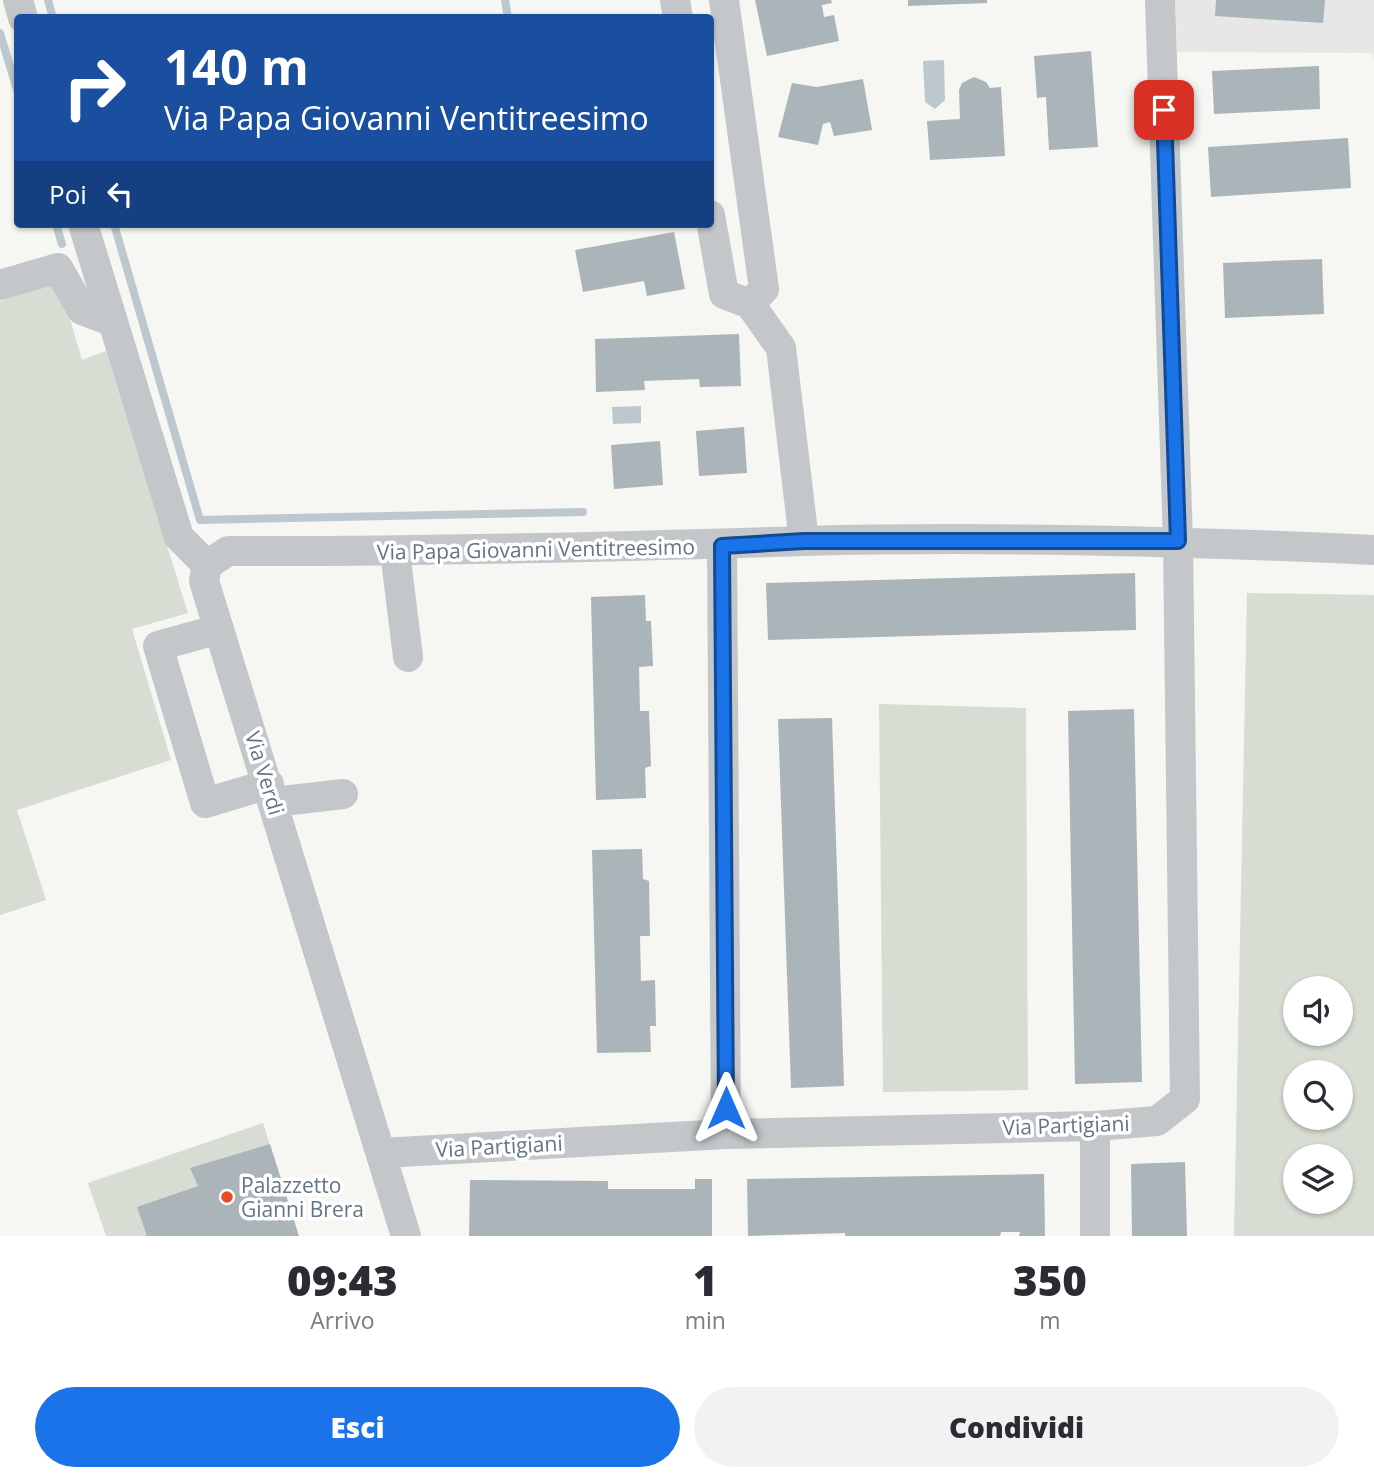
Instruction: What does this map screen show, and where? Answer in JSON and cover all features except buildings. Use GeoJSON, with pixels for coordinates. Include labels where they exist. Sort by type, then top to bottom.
{"type":"FeatureCollection","features":[{"type":"Feature","properties":{"kind":"street"},"geometry":{"type":"LineString","coordinates":[[724,0],[764,289],[750,304]]}},
{"type":"Feature","properties":{"kind":"street"},"geometry":{"type":"LineString","coordinates":[[1160,0],[1178,541]]}},
{"type":"Feature","properties":{"kind":"street"},"geometry":{"type":"LineString","coordinates":[[84,228],[179,537],[207,565]]}},
{"type":"Feature","properties":{"kind":"street"},"geometry":{"type":"LineString","coordinates":[[712,228],[724,294],[750,304],[780,348],[804,541]]}},
{"type":"Feature","properties":{"kind":"street"},"geometry":{"type":"LineString","coordinates":[[0,285],[58,268],[82,310],[111,321]]}},
{"type":"Feature","properties":{"kind":"street","name":"Via Papa Giovanni Ventitreesimo"},"geometry":{"type":"LineString","coordinates":[[207,565],[228,551],[395,552],[722,546],[804,541],[1178,541],[1374,550]]}},
{"type":"Feature","properties":{"kind":"street","name":"Via Partigiani"},"geometry":{"type":"LineString","coordinates":[[381,1153],[726,1134],[1095,1126],[1157,1121],[1185,1099],[1178,541]]}},
{"type":"Feature","properties":{"kind":"street"},"geometry":{"type":"LineString","coordinates":[[722,546],[726,1134]]}},
{"type":"Feature","properties":{"kind":"street"},"geometry":{"type":"LineString","coordinates":[[395,552],[408,657]]}},
{"type":"Feature","properties":{"kind":"street","name":"Via Verdi"},"geometry":{"type":"LineString","coordinates":[[207,565],[205,581],[219,629],[406,1236]]}},
{"type":"Feature","properties":{"kind":"street"},"geometry":{"type":"LineString","coordinates":[[219,629],[158,646],[205,803],[271,793],[343,794]]}},
{"type":"Feature","properties":{"kind":"street"},"geometry":{"type":"LineString","coordinates":[[1095,1126],[1095,1236]]}},
{"type":"Feature","properties":{"kind":"shaded area"},"geometry":{"type":"Polygon","coordinates":[[[1175,0],[1374,0],[1374,60],[1373,53],[1177,52],[1175,0]]]}},
{"type":"Feature","properties":{"kind":"shaded area"},"geometry":{"type":"Polygon","coordinates":[[[944,60],[945,100],[935,109],[925,102],[923,61],[944,60]]]}},
{"type":"Feature","properties":{"kind":"shaded area"},"geometry":{"type":"Polygon","coordinates":[[[59,282],[82,360],[106,351],[188,613],[132,629],[171,760],[17,810],[46,900],[0,915],[0,301],[59,282]]]}},
{"type":"Feature","properties":{"kind":"shaded area"},"geometry":{"type":"Polygon","coordinates":[[[641,406],[641,423],[613,424],[612,407],[641,406]]]}},
{"type":"Feature","properties":{"kind":"shaded area"},"geometry":{"type":"Polygon","coordinates":[[[1247,593],[1374,595],[1374,1236],[1234,1236],[1247,593]]]}},
{"type":"Feature","properties":{"kind":"shaded area"},"geometry":{"type":"Polygon","coordinates":[[[879,704],[1026,708],[1028,1090],[883,1092],[879,704]]]}},
{"type":"Feature","properties":{"kind":"shaded area"},"geometry":{"type":"Polygon","coordinates":[[[263,1123],[298,1236],[106,1236],[88,1183],[263,1123]]]}},
{"type":"Feature","properties":{"kind":"waterway"},"geometry":{"type":"LineString","coordinates":[[48,0],[52,14]]}},
{"type":"Feature","properties":{"kind":"waterway"},"geometry":{"type":"LineString","coordinates":[[505,0],[507,14]]}},
{"type":"Feature","properties":{"kind":"waterway"},"geometry":{"type":"LineString","coordinates":[[0,33],[14,80]]}},
{"type":"Feature","properties":{"kind":"waterway"},"geometry":{"type":"LineString","coordinates":[[57,228],[62,244]]}},
{"type":"Feature","properties":{"kind":"waterway"},"geometry":{"type":"LineString","coordinates":[[115,228],[200,520],[583,512]]}},
{"type":"Feature","properties":{"kind":"place","name":"Palazzetto Gianni Brera"},"geometry":{"type":"Point","coordinates":[227,1197]}},
{"type":"Feature","properties":{"kind":"route"},"geometry":{"type":"LineString","coordinates":[[726,1108],[722,546],[804,541],[1178,541],[1164,110]]}}]}
